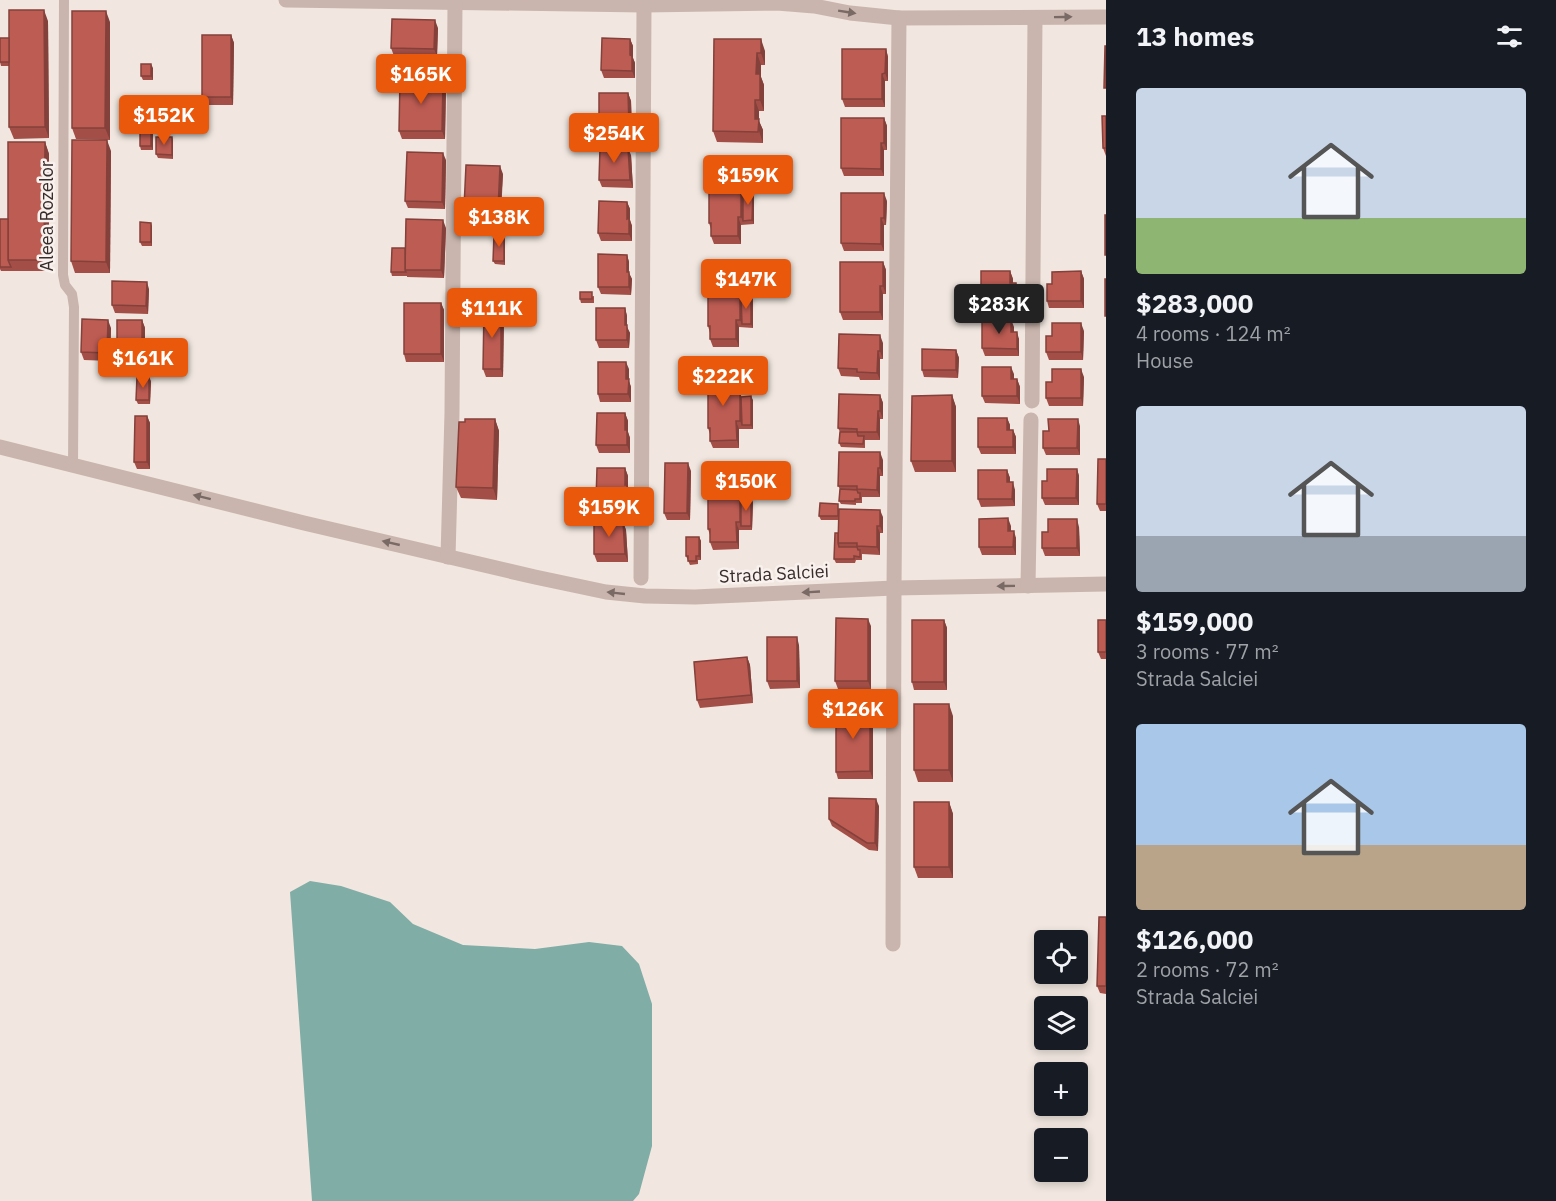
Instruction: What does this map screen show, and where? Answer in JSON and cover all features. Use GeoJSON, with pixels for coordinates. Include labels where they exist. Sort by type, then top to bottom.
{"type":"FeatureCollection","features":[{"type":"Feature","properties":{"kind":"street"},"geometry":{"type":"LineString","coordinates":[[286,0],[645,5],[777,3],[899,18],[1106,17]]}},
{"type":"Feature","properties":{"kind":"street"},"geometry":{"type":"LineString","coordinates":[[448,557],[452,413],[455,3]]}},
{"type":"Feature","properties":{"kind":"street"},"geometry":{"type":"LineString","coordinates":[[641,578],[645,5]]}},
{"type":"Feature","properties":{"kind":"street"},"geometry":{"type":"LineString","coordinates":[[893,944],[899,18]]}},
{"type":"Feature","properties":{"kind":"street"},"geometry":{"type":"LineString","coordinates":[[1032,401],[1035,18]]}},
{"type":"Feature","properties":{"kind":"street"},"geometry":{"type":"LineString","coordinates":[[1029,586],[1031,420]]}},
{"type":"Feature","properties":{"kind":"street","name":"Strada Salciei"},"geometry":{"type":"LineString","coordinates":[[0,447],[448,557],[606,592],[645,596],[695,597],[894,588],[1106,584]]}},
{"type":"Feature","properties":{"kind":"lane","name":"Aleea Rozelor"},"geometry":{"type":"LineString","coordinates":[[64,0],[63,275],[65,285],[72,294],[74,307],[73,465]]}},
{"type":"Feature","properties":{"kind":"water"},"geometry":{"type":"Polygon","coordinates":[[[310,881],[341,886],[390,902],[413,924],[463,945],[535,949],[589,942],[622,946],[639,964],[652,1004],[652,1146],[639,1194],[633,1201],[312,1201],[290,892],[310,881]]]}},
{"type":"Feature","properties":{"kind":"building"},"geometry":{"type":"Polygon","coordinates":[[[9,10],[44,10],[45,127],[9,127],[9,10]]]}},
{"type":"Feature","properties":{"kind":"building"},"geometry":{"type":"Polygon","coordinates":[[[72,11],[106,11],[105,128],[72,128],[72,11]]]}},
{"type":"Feature","properties":{"kind":"building"},"geometry":{"type":"Polygon","coordinates":[[[392,19],[435,20],[434,49],[391,48],[392,19]]]}},
{"type":"Feature","properties":{"kind":"building"},"geometry":{"type":"Polygon","coordinates":[[[202,35],[231,35],[231,97],[202,97],[202,35]]]}},
{"type":"Feature","properties":{"kind":"building"},"geometry":{"type":"Polygon","coordinates":[[[0,38],[9,38],[9,62],[0,62],[0,38]]]}},
{"type":"Feature","properties":{"kind":"building"},"geometry":{"type":"Polygon","coordinates":[[[602,38],[630,39],[632,71],[601,70],[602,38]]]}},
{"type":"Feature","properties":{"kind":"building"},"geometry":{"type":"Polygon","coordinates":[[[714,39],[761,39],[761,53],[757,53],[756,74],[760,74],[760,100],[755,100],[755,119],[759,119],[758,132],[713,131],[714,39]]]}},
{"type":"Feature","properties":{"kind":"building"},"geometry":{"type":"Polygon","coordinates":[[[1105,46],[1106,88],[1104,88],[1105,46]]]}},
{"type":"Feature","properties":{"kind":"building"},"geometry":{"type":"Polygon","coordinates":[[[842,49],[886,49],[885,73],[882,74],[882,99],[842,99],[842,49]]]}},
{"type":"Feature","properties":{"kind":"building"},"geometry":{"type":"Polygon","coordinates":[[[430,56],[441,56],[440,76],[429,75],[430,56]]]}},
{"type":"Feature","properties":{"kind":"building"},"geometry":{"type":"Polygon","coordinates":[[[141,64],[151,64],[151,76],[141,76],[141,64]]]}},
{"type":"Feature","properties":{"kind":"building"},"geometry":{"type":"Polygon","coordinates":[[[400,79],[443,79],[442,131],[399,131],[400,79]]]}},
{"type":"Feature","properties":{"kind":"building"},"geometry":{"type":"Polygon","coordinates":[[[599,93],[628,93],[629,125],[599,125],[599,93]]]}},
{"type":"Feature","properties":{"kind":"building"},"geometry":{"type":"Polygon","coordinates":[[[144,111],[151,111],[151,146],[140,146],[140,122],[144,122],[144,111]]]}},
{"type":"Feature","properties":{"kind":"building"},"geometry":{"type":"Polygon","coordinates":[[[1102,116],[1106,116],[1106,148],[1103,148],[1102,116]]]}},
{"type":"Feature","properties":{"kind":"building"},"geometry":{"type":"Polygon","coordinates":[[[841,118],[884,118],[881,169],[841,168],[841,118]]]}},
{"type":"Feature","properties":{"kind":"building"},"geometry":{"type":"Polygon","coordinates":[[[156,137],[172,137],[172,155],[156,154],[156,137]]]}},
{"type":"Feature","properties":{"kind":"building"},"geometry":{"type":"Polygon","coordinates":[[[72,140],[107,140],[106,262],[71,261],[72,140]]]}},
{"type":"Feature","properties":{"kind":"building"},"geometry":{"type":"Polygon","coordinates":[[[8,142],[45,142],[44,260],[8,260],[8,142]]]}},
{"type":"Feature","properties":{"kind":"building"},"geometry":{"type":"Polygon","coordinates":[[[600,148],[628,148],[630,180],[599,180],[600,148]]]}},
{"type":"Feature","properties":{"kind":"building"},"geometry":{"type":"Polygon","coordinates":[[[407,152],[443,153],[442,202],[405,201],[407,152]]]}},
{"type":"Feature","properties":{"kind":"building"},"geometry":{"type":"Polygon","coordinates":[[[466,165],[500,166],[498,210],[464,208],[466,165]]]}},
{"type":"Feature","properties":{"kind":"building"},"geometry":{"type":"Polygon","coordinates":[[[711,168],[737,168],[738,189],[741,189],[738,236],[711,236],[709,182],[711,182],[711,168]]]}},
{"type":"Feature","properties":{"kind":"building"},"geometry":{"type":"Polygon","coordinates":[[[753,192],[752,220],[743,221],[743,193],[753,192]]]}},
{"type":"Feature","properties":{"kind":"building"},"geometry":{"type":"Polygon","coordinates":[[[841,193],[884,193],[881,244],[841,243],[841,193]]]}},
{"type":"Feature","properties":{"kind":"building"},"geometry":{"type":"Polygon","coordinates":[[[599,201],[627,202],[629,234],[598,233],[599,201]]]}},
{"type":"Feature","properties":{"kind":"building"},"geometry":{"type":"Polygon","coordinates":[[[495,215],[504,215],[504,234],[495,234],[495,215]]]}},
{"type":"Feature","properties":{"kind":"building"},"geometry":{"type":"Polygon","coordinates":[[[1106,215],[1106,255],[1105,255],[1106,215]]]}},
{"type":"Feature","properties":{"kind":"building"},"geometry":{"type":"Polygon","coordinates":[[[0,219],[8,219],[8,260],[11,267],[0,267],[0,219]]]}},
{"type":"Feature","properties":{"kind":"building"},"geometry":{"type":"Polygon","coordinates":[[[406,219],[443,220],[441,270],[405,270],[406,219]]]}},
{"type":"Feature","properties":{"kind":"building"},"geometry":{"type":"Polygon","coordinates":[[[140,222],[151,223],[151,242],[140,242],[140,222]]]}},
{"type":"Feature","properties":{"kind":"building"},"geometry":{"type":"Polygon","coordinates":[[[494,235],[504,235],[504,261],[493,261],[494,235]]]}},
{"type":"Feature","properties":{"kind":"building"},"geometry":{"type":"Polygon","coordinates":[[[392,248],[405,248],[406,272],[391,272],[392,248]]]}},
{"type":"Feature","properties":{"kind":"building"},"geometry":{"type":"Polygon","coordinates":[[[598,254],[627,255],[629,287],[598,287],[598,254]]]}},
{"type":"Feature","properties":{"kind":"building"},"geometry":{"type":"Polygon","coordinates":[[[840,262],[883,262],[880,312],[840,312],[840,262]]]}},
{"type":"Feature","properties":{"kind":"building"},"geometry":{"type":"Polygon","coordinates":[[[710,271],[736,271],[736,292],[740,292],[740,320],[736,320],[736,339],[710,339],[708,285],[710,285],[710,271]]]}},
{"type":"Feature","properties":{"kind":"building"},"geometry":{"type":"Polygon","coordinates":[[[981,271],[1010,271],[1010,283],[1016,283],[1016,300],[981,299],[981,271]]]}},
{"type":"Feature","properties":{"kind":"building"},"geometry":{"type":"Polygon","coordinates":[[[1081,271],[1081,301],[1047,301],[1047,284],[1052,284],[1052,272],[1081,271]]]}},
{"type":"Feature","properties":{"kind":"building"},"geometry":{"type":"Polygon","coordinates":[[[1106,279],[1106,316],[1105,316],[1106,279]]]}},
{"type":"Feature","properties":{"kind":"building"},"geometry":{"type":"Polygon","coordinates":[[[112,281],[147,282],[146,306],[112,305],[112,281]]]}},
{"type":"Feature","properties":{"kind":"building"},"geometry":{"type":"Polygon","coordinates":[[[580,292],[592,292],[592,299],[580,299],[580,292]]]}},
{"type":"Feature","properties":{"kind":"building"},"geometry":{"type":"Polygon","coordinates":[[[741,295],[751,296],[751,324],[742,324],[741,295]]]}},
{"type":"Feature","properties":{"kind":"building"},"geometry":{"type":"Polygon","coordinates":[[[404,303],[441,303],[441,354],[404,354],[404,303]]]}},
{"type":"Feature","properties":{"kind":"building"},"geometry":{"type":"Polygon","coordinates":[[[596,308],[625,308],[627,340],[596,340],[596,308]]]}},
{"type":"Feature","properties":{"kind":"building"},"geometry":{"type":"Polygon","coordinates":[[[484,309],[501,309],[501,369],[483,369],[484,309]]]}},
{"type":"Feature","properties":{"kind":"building"},"geometry":{"type":"Polygon","coordinates":[[[82,319],[108,320],[107,353],[81,352],[82,319]]]}},
{"type":"Feature","properties":{"kind":"building"},"geometry":{"type":"Polygon","coordinates":[[[1011,319],[1011,332],[1017,332],[1017,349],[982,348],[982,320],[1011,319]]]}},
{"type":"Feature","properties":{"kind":"building"},"geometry":{"type":"Polygon","coordinates":[[[117,320],[142,320],[142,352],[117,352],[117,320]]]}},
{"type":"Feature","properties":{"kind":"building"},"geometry":{"type":"Polygon","coordinates":[[[1052,323],[1081,323],[1081,352],[1046,352],[1046,336],[1052,336],[1052,323]]]}},
{"type":"Feature","properties":{"kind":"building"},"geometry":{"type":"Polygon","coordinates":[[[839,334],[880,335],[877,373],[838,368],[839,334]]]}},
{"type":"Feature","properties":{"kind":"building"},"geometry":{"type":"Polygon","coordinates":[[[922,349],[956,350],[956,370],[922,370],[922,349]]]}},
{"type":"Feature","properties":{"kind":"building"},"geometry":{"type":"Polygon","coordinates":[[[598,362],[626,362],[626,379],[629,379],[628,394],[598,394],[598,362]]]}},
{"type":"Feature","properties":{"kind":"building"},"geometry":{"type":"Polygon","coordinates":[[[982,367],[1011,367],[1011,379],[1017,379],[1017,396],[982,396],[982,367]]]}},
{"type":"Feature","properties":{"kind":"building"},"geometry":{"type":"Polygon","coordinates":[[[1052,369],[1081,369],[1081,398],[1046,398],[1046,382],[1052,382],[1052,369]]]}},
{"type":"Feature","properties":{"kind":"building"},"geometry":{"type":"Polygon","coordinates":[[[710,373],[736,373],[737,393],[740,393],[740,421],[736,421],[737,440],[710,441],[708,386],[710,386],[710,373]]]}},
{"type":"Feature","properties":{"kind":"building"},"geometry":{"type":"Polygon","coordinates":[[[137,377],[149,377],[149,400],[136,400],[137,377]]]}},
{"type":"Feature","properties":{"kind":"building"},"geometry":{"type":"Polygon","coordinates":[[[839,394],[880,395],[877,432],[857,432],[857,429],[838,428],[839,394]]]}},
{"type":"Feature","properties":{"kind":"building"},"geometry":{"type":"Polygon","coordinates":[[[952,395],[952,461],[911,461],[912,396],[952,395]]]}},
{"type":"Feature","properties":{"kind":"building"},"geometry":{"type":"Polygon","coordinates":[[[751,396],[751,425],[742,425],[741,397],[751,396]]]}},
{"type":"Feature","properties":{"kind":"building"},"geometry":{"type":"Polygon","coordinates":[[[597,413],[625,413],[627,445],[596,445],[597,413]]]}},
{"type":"Feature","properties":{"kind":"building"},"geometry":{"type":"Polygon","coordinates":[[[135,416],[147,416],[147,462],[134,462],[135,416]]]}},
{"type":"Feature","properties":{"kind":"building"},"geometry":{"type":"Polygon","coordinates":[[[978,418],[1007,418],[1007,430],[1013,430],[1013,447],[978,447],[978,418]]]}},
{"type":"Feature","properties":{"kind":"building"},"geometry":{"type":"Polygon","coordinates":[[[465,419],[495,419],[493,488],[456,487],[459,422],[465,422],[465,419]]]}},
{"type":"Feature","properties":{"kind":"building"},"geometry":{"type":"Polygon","coordinates":[[[1048,419],[1078,419],[1077,448],[1043,448],[1043,431],[1049,431],[1048,419]]]}},
{"type":"Feature","properties":{"kind":"building"},"geometry":{"type":"Polygon","coordinates":[[[840,432],[857,432],[858,436],[864,436],[863,444],[839,443],[840,432]]]}},
{"type":"Feature","properties":{"kind":"building"},"geometry":{"type":"Polygon","coordinates":[[[839,452],[880,452],[877,490],[857,489],[857,486],[838,486],[839,452]]]}},
{"type":"Feature","properties":{"kind":"building"},"geometry":{"type":"Polygon","coordinates":[[[1098,459],[1106,459],[1106,504],[1097,504],[1098,459]]]}},
{"type":"Feature","properties":{"kind":"building"},"geometry":{"type":"Polygon","coordinates":[[[665,463],[688,463],[687,513],[664,513],[665,463]]]}},
{"type":"Feature","properties":{"kind":"building"},"geometry":{"type":"Polygon","coordinates":[[[597,468],[625,468],[627,500],[596,500],[597,468]]]}},
{"type":"Feature","properties":{"kind":"building"},"geometry":{"type":"Polygon","coordinates":[[[1047,469],[1077,469],[1076,498],[1042,498],[1042,481],[1047,481],[1047,469]]]}},
{"type":"Feature","properties":{"kind":"building"},"geometry":{"type":"Polygon","coordinates":[[[978,470],[1007,470],[1007,482],[1013,482],[1012,499],[978,499],[978,470]]]}},
{"type":"Feature","properties":{"kind":"building"},"geometry":{"type":"Polygon","coordinates":[[[710,474],[736,474],[736,494],[740,494],[740,522],[736,522],[737,542],[710,542],[708,488],[710,487],[710,474]]]}},
{"type":"Feature","properties":{"kind":"building"},"geometry":{"type":"Polygon","coordinates":[[[840,489],[857,490],[860,493],[860,499],[839,501],[840,489]]]}},
{"type":"Feature","properties":{"kind":"building"},"geometry":{"type":"Polygon","coordinates":[[[741,498],[751,498],[751,526],[741,526],[741,498]]]}},
{"type":"Feature","properties":{"kind":"building"},"geometry":{"type":"Polygon","coordinates":[[[820,503],[838,504],[838,516],[819,516],[820,503]]]}},
{"type":"Feature","properties":{"kind":"building"},"geometry":{"type":"Polygon","coordinates":[[[839,509],[880,510],[877,547],[857,546],[857,543],[838,543],[839,509]]]}},
{"type":"Feature","properties":{"kind":"building"},"geometry":{"type":"Polygon","coordinates":[[[1008,518],[1008,531],[1014,531],[1013,547],[979,547],[979,519],[1008,518]]]}},
{"type":"Feature","properties":{"kind":"building"},"geometry":{"type":"Polygon","coordinates":[[[1048,519],[1077,519],[1077,548],[1042,548],[1042,532],[1048,532],[1048,519]]]}},
{"type":"Feature","properties":{"kind":"building"},"geometry":{"type":"Polygon","coordinates":[[[594,522],[623,522],[625,554],[594,554],[594,522]]]}},
{"type":"Feature","properties":{"kind":"building"},"geometry":{"type":"Polygon","coordinates":[[[835,533],[838,533],[839,547],[857,547],[860,550],[860,557],[834,559],[835,533]]]}},
{"type":"Feature","properties":{"kind":"building"},"geometry":{"type":"Polygon","coordinates":[[[686,537],[699,537],[699,556],[696,556],[696,561],[688,561],[686,537]]]}},
{"type":"Feature","properties":{"kind":"building"},"geometry":{"type":"Polygon","coordinates":[[[836,618],[868,619],[868,681],[835,681],[836,618]]]}},
{"type":"Feature","properties":{"kind":"building"},"geometry":{"type":"Polygon","coordinates":[[[912,620],[944,620],[944,682],[912,682],[912,620]]]}},
{"type":"Feature","properties":{"kind":"building"},"geometry":{"type":"Polygon","coordinates":[[[1098,620],[1106,620],[1106,652],[1098,652],[1098,620]]]}},
{"type":"Feature","properties":{"kind":"building"},"geometry":{"type":"Polygon","coordinates":[[[767,637],[797,637],[797,681],[767,681],[767,637]]]}},
{"type":"Feature","properties":{"kind":"building"},"geometry":{"type":"Polygon","coordinates":[[[747,657],[751,695],[697,700],[694,662],[747,657]]]}},
{"type":"Feature","properties":{"kind":"building"},"geometry":{"type":"Polygon","coordinates":[[[914,704],[949,704],[949,770],[914,770],[914,704]]]}},
{"type":"Feature","properties":{"kind":"building"},"geometry":{"type":"Polygon","coordinates":[[[870,707],[870,771],[836,772],[836,708],[870,707]]]}},
{"type":"Feature","properties":{"kind":"building"},"geometry":{"type":"Polygon","coordinates":[[[829,798],[876,799],[875,843],[867,843],[829,819],[829,798]]]}},
{"type":"Feature","properties":{"kind":"building"},"geometry":{"type":"Polygon","coordinates":[[[914,802],[949,802],[949,867],[914,867],[914,802]]]}},
{"type":"Feature","properties":{"kind":"building"},"geometry":{"type":"Polygon","coordinates":[[[1099,917],[1106,917],[1106,986],[1097,986],[1099,917]]]}}]}
